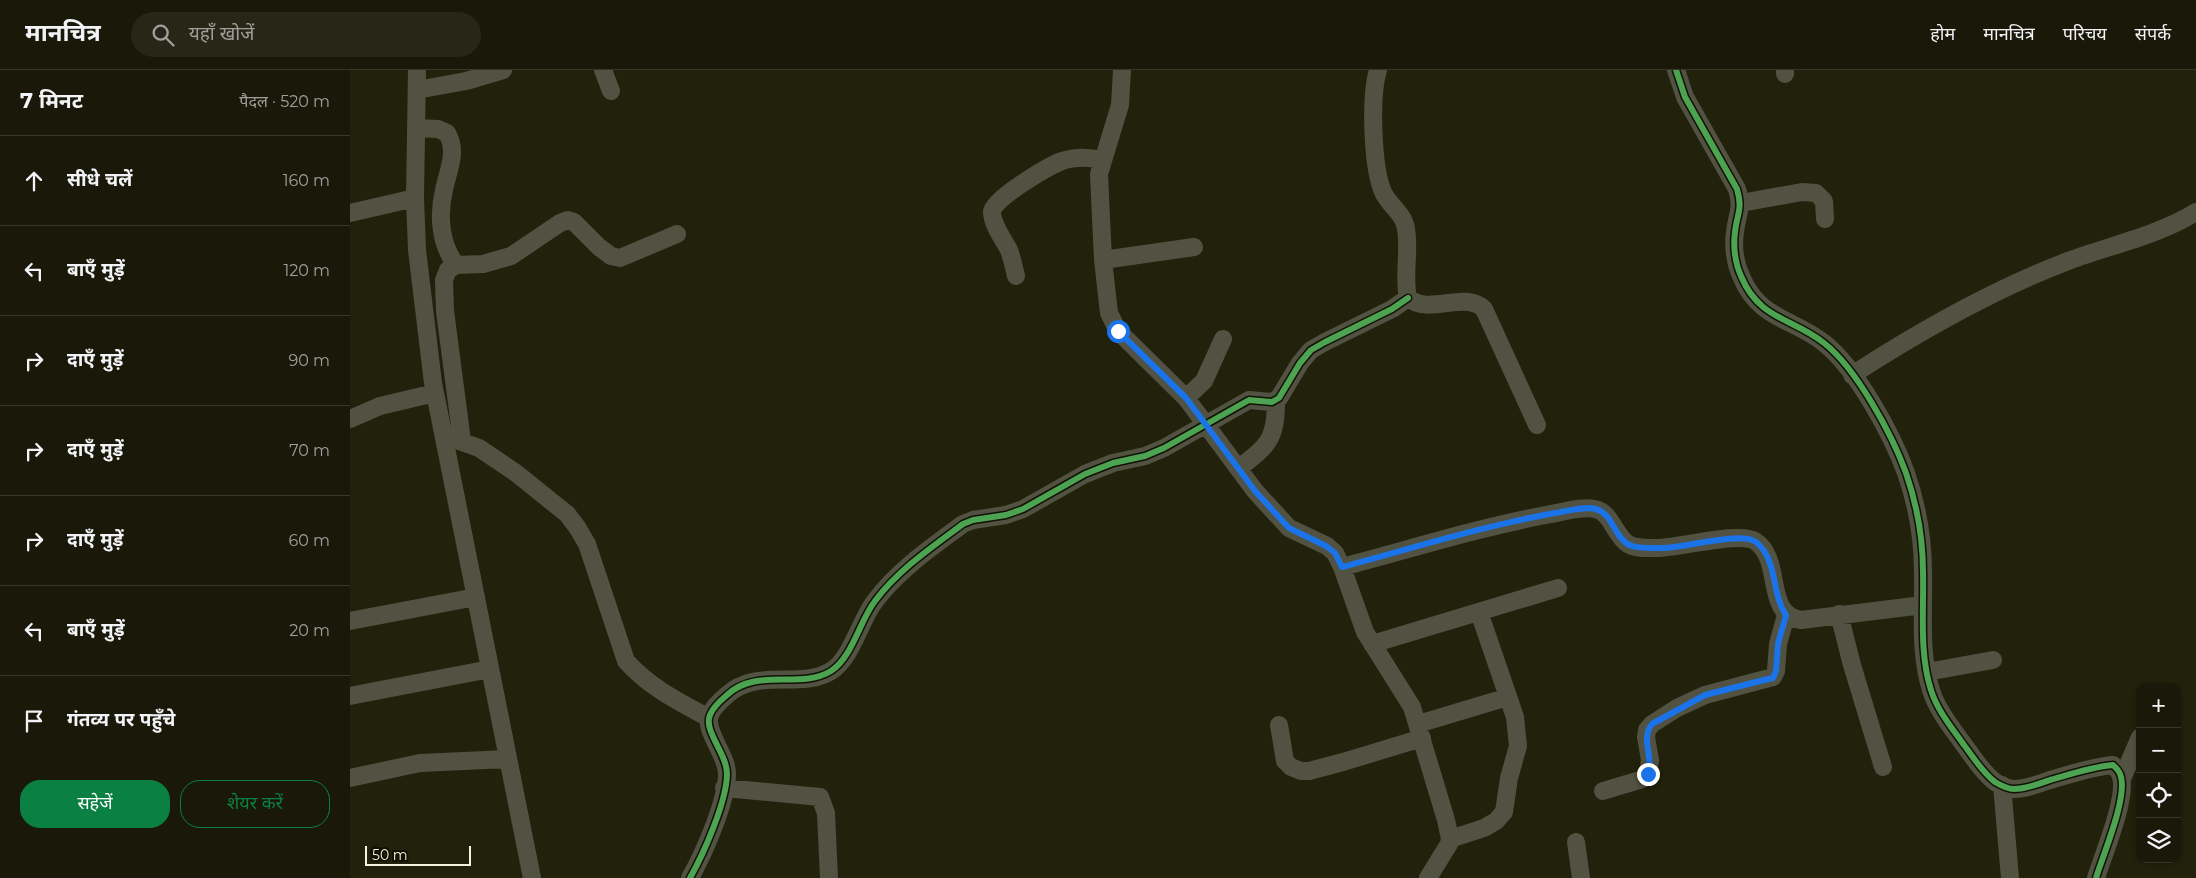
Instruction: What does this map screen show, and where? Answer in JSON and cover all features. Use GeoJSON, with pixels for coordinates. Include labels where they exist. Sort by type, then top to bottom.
{"type":"FeatureCollection","features":[{"type":"Feature","properties":{"kind":"street"},"geometry":{"type":"LineString","coordinates":[[417,70],[415,198],[421,288],[435,393],[532,878]]}},
{"type":"Feature","properties":{"kind":"street"},"geometry":{"type":"LineString","coordinates":[[417,90],[466,81],[503,70]]}},
{"type":"Feature","properties":{"kind":"street"},"geometry":{"type":"LineString","coordinates":[[604,70],[611,91]]}},
{"type":"Feature","properties":{"kind":"street"},"geometry":{"type":"LineString","coordinates":[[1122,70],[1120,105],[1103,160],[1099,184],[1103,260],[1109,313],[1118,331],[1186,398],[1255,491],[1289,528],[1326,546],[1335,553],[1342,567],[1365,632],[1412,707],[1420,731],[1450,839],[1450,844],[1428,878]]}},
{"type":"Feature","properties":{"kind":"street"},"geometry":{"type":"LineString","coordinates":[[1378,70],[1373,101],[1379,181],[1384,195],[1404,219],[1408,298],[1413,302],[1422,304],[1471,302],[1480,304],[1484,309],[1536,425]]}},
{"type":"Feature","properties":{"kind":"street"},"geometry":{"type":"LineString","coordinates":[[1676,70],[1685,97],[1737,189],[1741,203],[1735,231],[1734,249],[1740,275],[1750,294],[1772,315],[1824,342],[1841,359],[1893,444],[1906,472],[1921,537],[1927,672],[1931,691],[1940,709],[1985,773],[2002,786],[2013,789],[2027,787],[2088,769],[2113,765],[2119,770],[2122,779]]}},
{"type":"Feature","properties":{"kind":"street"},"geometry":{"type":"LineString","coordinates":[[416,128],[438,130],[447,133],[452,141],[454,152],[443,192],[441,212],[445,244],[448,254],[456,265]]}},
{"type":"Feature","properties":{"kind":"street"},"geometry":{"type":"LineString","coordinates":[[1016,276],[1009,251],[992,213],[993,206],[1000,199],[1048,167],[1063,161],[1087,157],[1103,160]]}},
{"type":"Feature","properties":{"kind":"street"},"geometry":{"type":"LineString","coordinates":[[1741,203],[1802,192],[1816,193],[1824,201],[1825,219]]}},
{"type":"Feature","properties":{"kind":"street"},"geometry":{"type":"LineString","coordinates":[[350,213],[415,198]]}},
{"type":"Feature","properties":{"kind":"street"},"geometry":{"type":"LineString","coordinates":[[1852,375],[1910,338],[2006,288],[2068,261],[2161,230],[2196,212]]}},
{"type":"Feature","properties":{"kind":"street"},"geometry":{"type":"LineString","coordinates":[[462,441],[445,311],[444,280],[448,270],[456,265],[484,264],[511,256],[568,220],[574,222],[611,256],[620,258],[677,234]]}},
{"type":"Feature","properties":{"kind":"street"},"geometry":{"type":"LineString","coordinates":[[1103,260],[1194,247]]}},
{"type":"Feature","properties":{"kind":"street"},"geometry":{"type":"LineString","coordinates":[[690,878],[701,859],[727,774],[724,758],[709,728],[709,718],[721,700],[735,687],[748,682],[803,678],[831,671],[841,661],[875,601],[900,573],[963,524],[973,520],[1006,515],[1024,508],[1085,474],[1114,463],[1145,456],[1164,448],[1249,400],[1272,402],[1276,400],[1300,363],[1311,350],[1392,309],[1408,298]]}},
{"type":"Feature","properties":{"kind":"street"},"geometry":{"type":"LineString","coordinates":[[1186,398],[1204,381],[1223,339]]}},
{"type":"Feature","properties":{"kind":"street"},"geometry":{"type":"LineString","coordinates":[[350,418],[380,406],[435,393]]}},
{"type":"Feature","properties":{"kind":"street"},"geometry":{"type":"LineString","coordinates":[[1239,468],[1263,450],[1272,436],[1275,425],[1276,400]]}},
{"type":"Feature","properties":{"kind":"street"},"geometry":{"type":"LineString","coordinates":[[444,437],[462,441],[479,448],[516,473],[567,514],[586,544],[626,661],[638,675],[657,689],[709,718]]}},
{"type":"Feature","properties":{"kind":"street"},"geometry":{"type":"LineString","coordinates":[[1342,567],[1522,519],[1582,509],[1596,509],[1603,512],[1620,538],[1630,545],[1645,548],[1669,548],[1725,539],[1746,538],[1755,541],[1769,561],[1780,607],[1792,619],[1801,620],[1924,605]]}},
{"type":"Feature","properties":{"kind":"street"},"geometry":{"type":"LineString","coordinates":[[1372,644],[1558,588]]}},
{"type":"Feature","properties":{"kind":"street"},"geometry":{"type":"LineString","coordinates":[[350,620],[476,597]]}},
{"type":"Feature","properties":{"kind":"street"},"geometry":{"type":"LineString","coordinates":[[1450,839],[1484,828],[1496,821],[1504,812],[1509,778],[1518,746],[1514,717],[1479,612]]}},
{"type":"Feature","properties":{"kind":"street"},"geometry":{"type":"LineString","coordinates":[[1839,614],[1852,665],[1883,767]]}},
{"type":"Feature","properties":{"kind":"street"},"geometry":{"type":"LineString","coordinates":[[1603,791],[1643,779],[1648,774],[1650,760],[1646,737],[1647,730],[1652,724],[1705,695],[1773,678],[1776,671],[1778,644],[1786,615]]}},
{"type":"Feature","properties":{"kind":"street"},"geometry":{"type":"LineString","coordinates":[[1927,672],[1992,660]]}},
{"type":"Feature","properties":{"kind":"street"},"geometry":{"type":"LineString","coordinates":[[350,696],[490,669]]}},
{"type":"Feature","properties":{"kind":"street"},"geometry":{"type":"LineString","coordinates":[[1279,725],[1285,761],[1291,767],[1301,771],[1309,771],[1343,762],[1508,697]]}},
{"type":"Feature","properties":{"kind":"street"},"geometry":{"type":"LineString","coordinates":[[2096,878],[2118,810],[2122,779],[2136,746]]}},
{"type":"Feature","properties":{"kind":"street"},"geometry":{"type":"LineString","coordinates":[[350,778],[420,763],[507,759]]}},
{"type":"Feature","properties":{"kind":"street"},"geometry":{"type":"LineString","coordinates":[[2002,786],[2010,878]]}},
{"type":"Feature","properties":{"kind":"street"},"geometry":{"type":"LineString","coordinates":[[724,788],[820,797],[826,813],[829,878]]}},
{"type":"Feature","properties":{"kind":"street"},"geometry":{"type":"LineString","coordinates":[[1576,842],[1581,878]]}},
{"type":"Feature","properties":{"kind":"cycle path"},"geometry":{"type":"LineString","coordinates":[[1676,70],[1685,97],[1737,189],[1740,207],[1734,237],[1735,254],[1737,266],[1748,290],[1757,302],[1767,310],[1812,335],[1836,354],[1872,403],[1900,457],[1913,497],[1921,534],[1923,559],[1923,646],[1927,676],[1937,705],[1945,719],[1986,774],[1995,782],[2007,788],[2028,787],[2105,766],[2113,765],[2120,773],[2122,787],[2118,813],[2096,878]]}},
{"type":"Feature","properties":{"kind":"cycle path"},"geometry":{"type":"LineString","coordinates":[[690,878],[702,855],[719,813],[726,786],[727,775],[724,759],[713,736],[709,721],[713,709],[727,695],[739,687],[752,682],[806,679],[831,671],[845,657],[870,609],[884,590],[916,560],[963,524],[973,520],[1006,515],[1023,509],[1085,474],[1113,463],[1145,456],[1164,448],[1249,400],[1272,402],[1279,398],[1300,363],[1311,350],[1392,309],[1408,298]]}},
{"type":"Feature","properties":{"kind":"route"},"geometry":{"type":"LineString","coordinates":[[1118,331],[1132,347],[1186,398],[1255,491],[1289,528],[1306,538],[1326,546],[1335,553],[1342,567],[1522,519],[1582,509],[1596,509],[1603,512],[1620,538],[1630,545],[1645,548],[1669,548],[1725,539],[1746,538],[1755,541],[1769,561],[1780,607],[1786,615],[1778,644],[1776,671],[1773,678],[1705,695],[1677,708],[1652,724],[1647,730],[1646,737],[1650,760],[1648,774]]}}]}
